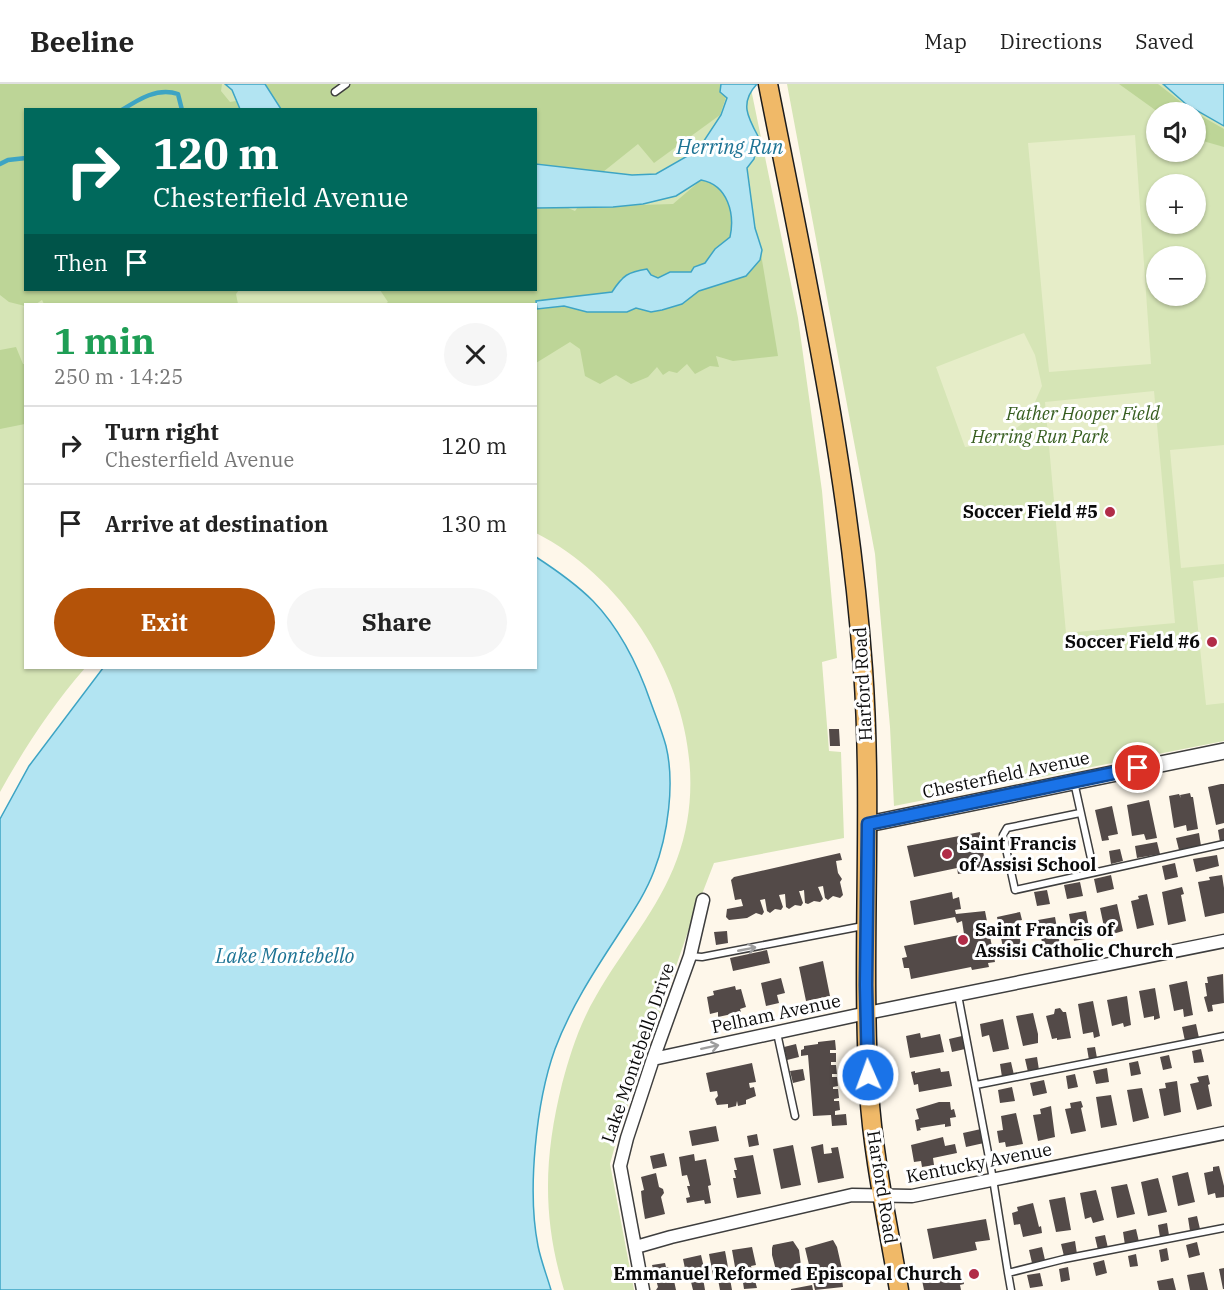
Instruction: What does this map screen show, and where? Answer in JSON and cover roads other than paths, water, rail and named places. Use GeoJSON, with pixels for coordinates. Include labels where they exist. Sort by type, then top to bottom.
{"type":"FeatureCollection","features":[{"type":"Feature","properties":{"kind":"main road","name":"Harford Road"},"geometry":{"type":"LineString","coordinates":[[768,84],[811,301],[848,516],[857,595],[866,711],[869,1093],[898,1290]]}},
{"type":"Feature","properties":{"kind":"street","name":"Chesterfield Avenue"},"geometry":{"type":"LineString","coordinates":[[868,824],[1224,751]]}},
{"type":"Feature","properties":{"kind":"street","name":"Lake Montebello Drive"},"geometry":{"type":"LineString","coordinates":[[643,1290],[620,1166],[653,1059],[690,956],[703,900]]}},
{"type":"Feature","properties":{"kind":"street","name":"Pelham Avenue"},"geometry":{"type":"LineString","coordinates":[[653,1059],[867,1013],[1224,942]]}},
{"type":"Feature","properties":{"kind":"street","name":"Kentucky Avenue"},"geometry":{"type":"LineString","coordinates":[[636,1247],[852,1195],[912,1196],[1224,1133]]}},
{"type":"Feature","properties":{"kind":"lane"},"geometry":{"type":"LineString","coordinates":[[335,92],[346,84]]}},
{"type":"Feature","properties":{"kind":"lane"},"geometry":{"type":"LineString","coordinates":[[1074,780],[1094,872]]}},
{"type":"Feature","properties":{"kind":"lane"},"geometry":{"type":"LineString","coordinates":[[1080,813],[1007,828],[1003,835],[1015,890],[1224,844]]}},
{"type":"Feature","properties":{"kind":"lane"},"geometry":{"type":"LineString","coordinates":[[690,956],[702,957],[867,925]]}},
{"type":"Feature","properties":{"kind":"lane"},"geometry":{"type":"LineString","coordinates":[[958,995],[993,1179],[1011,1290]]}},
{"type":"Feature","properties":{"kind":"lane"},"geometry":{"type":"LineString","coordinates":[[777,1033],[795,1116]]}},
{"type":"Feature","properties":{"kind":"lane"},"geometry":{"type":"LineString","coordinates":[[976,1085],[1224,1036]]}},
{"type":"Feature","properties":{"kind":"lane"},"geometry":{"type":"LineString","coordinates":[[1008,1273],[1064,1259],[1224,1228]]}},
{"type":"Feature","properties":{"kind":"water"},"geometry":{"type":"Polygon","coordinates":[[[225,84],[265,84],[280,108],[240,108],[232,90],[225,84]]]}},
{"type":"Feature","properties":{"kind":"water","name":"Herring Run"},"geometry":{"type":"Polygon","coordinates":[[[721,84],[757,84],[748,98],[747,111],[759,138],[754,159],[747,168],[755,228],[762,250],[760,260],[746,276],[699,291],[682,304],[662,310],[651,312],[636,308],[627,312],[587,312],[564,306],[537,309],[536,301],[612,292],[626,275],[640,270],[647,269],[651,275],[658,278],[670,272],[691,272],[694,267],[705,263],[715,249],[730,237],[731,219],[728,202],[718,188],[701,180],[676,196],[643,204],[613,207],[537,208],[537,164],[632,175],[656,174],[698,150],[721,115],[727,98],[720,92],[721,84]]]}},
{"type":"Feature","properties":{"kind":"water"},"geometry":{"type":"Polygon","coordinates":[[[1163,84],[1224,84],[1224,126],[1206,116],[1206,102],[1184,102],[1163,84]]]}},
{"type":"Feature","properties":{"kind":"water","name":"Lake Montebello"},"geometry":{"type":"Polygon","coordinates":[[[537,558],[566,577],[603,612],[628,649],[661,729],[669,761],[669,809],[659,857],[650,880],[642,897],[575,1006],[548,1070],[538,1120],[533,1199],[538,1246],[551,1290],[0,1290],[0,819],[29,766],[102,669],[537,669],[537,558]]]}},
{"type":"Feature","properties":{"kind":"waterway"},"geometry":{"type":"LineString","coordinates":[[125,108],[142,98],[163,92],[178,94],[182,108]]}},
{"type":"Feature","properties":{"kind":"waterway"},"geometry":{"type":"LineString","coordinates":[[0,164],[8,160],[24,158]]}},
{"type":"Feature","properties":{"kind":"place","name":"Soccer Field #5"},"geometry":{"type":"Point","coordinates":[1110,512]}},
{"type":"Feature","properties":{"kind":"place","name":"Soccer Field #6"},"geometry":{"type":"Point","coordinates":[1212,642]}},
{"type":"Feature","properties":{"kind":"place","name":"Saint Francis of Assisi School"},"geometry":{"type":"Point","coordinates":[947,854]}},
{"type":"Feature","properties":{"kind":"place","name":"Saint Francis of Assisi Catholic Church"},"geometry":{"type":"Point","coordinates":[963,940]}},
{"type":"Feature","properties":{"kind":"place","name":"Emmanuel Reformed Episcopal Church"},"geometry":{"type":"Point","coordinates":[974,1274]}},
{"type":"Feature","properties":{"kind":"park label","name":"Father Hooper Field"},"geometry":{"type":"Point","coordinates":[1083,414]}},
{"type":"Feature","properties":{"kind":"park label","name":"Herring Run Park"},"geometry":{"type":"Point","coordinates":[1040,437]}}]}
